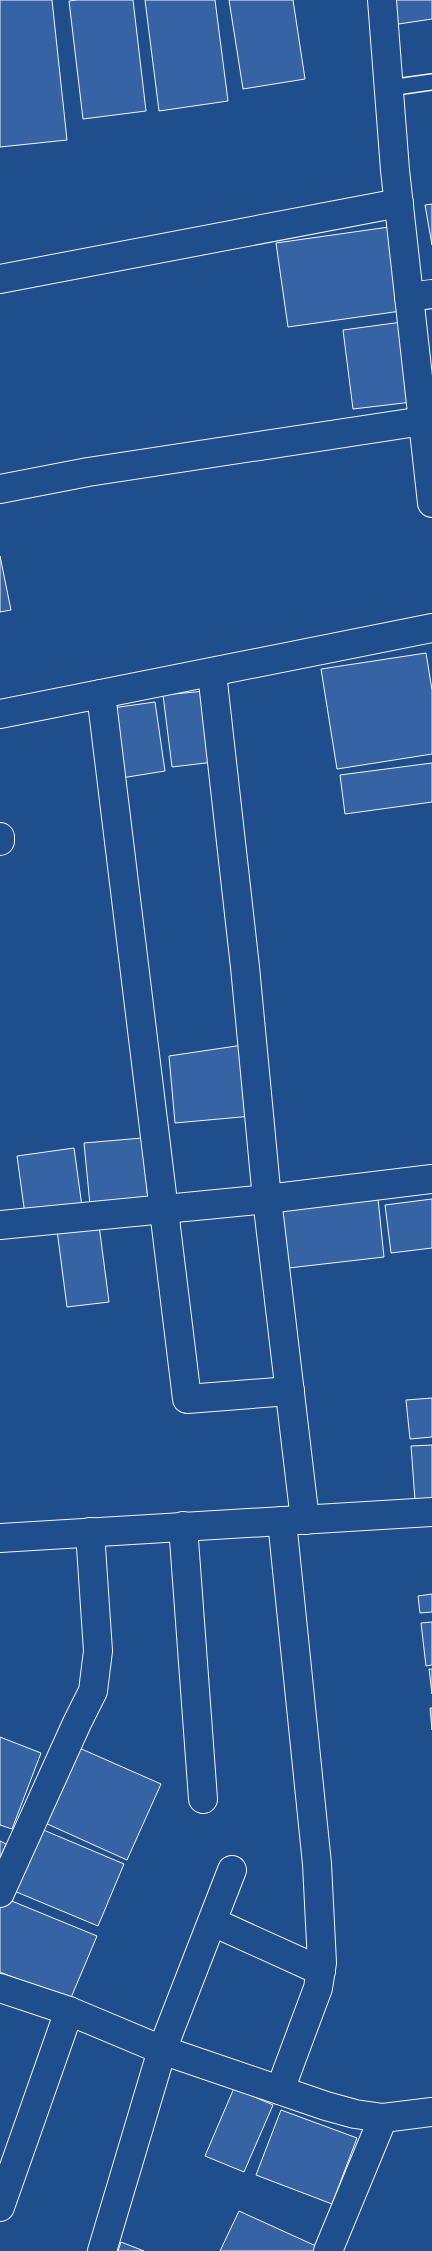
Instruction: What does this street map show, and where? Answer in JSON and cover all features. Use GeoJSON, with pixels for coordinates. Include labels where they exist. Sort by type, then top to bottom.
{"type":"FeatureCollection","features":[{"type":"Feature","properties":{"kind":"street"},"geometry":{"type":"LineString","coordinates":[[382,0],[399,203],[421,295],[432,502]]}},
{"type":"Feature","properties":{"kind":"street"},"geometry":{"type":"LineString","coordinates":[[0,279],[399,203]]}},
{"type":"Feature","properties":{"kind":"street"},"geometry":{"type":"LineString","coordinates":[[0,489],[426,414]]}},
{"type":"Feature","properties":{"kind":"street"},"geometry":{"type":"LineString","coordinates":[[0,714],[432,628]]}},
{"type":"Feature","properties":{"kind":"street"},"geometry":{"type":"LineString","coordinates":[[212,673],[245,967],[267,1199],[290,1391],[294,1520],[318,1864],[321,1972],[318,1988],[280,2090]]}},
{"type":"Feature","properties":{"kind":"street"},"geometry":{"type":"LineString","coordinates":[[101,694],[187,1399],[290,1391]]}},
{"type":"Feature","properties":{"kind":"street"},"geometry":{"type":"LineString","coordinates":[[0,1225],[267,1199],[432,1179]]}},
{"type":"Feature","properties":{"kind":"street"},"geometry":{"type":"LineString","coordinates":[[0,1538],[432,1512]]}},
{"type":"Feature","properties":{"kind":"street"},"geometry":{"type":"LineString","coordinates":[[183,1526],[202,1799]]}},
{"type":"Feature","properties":{"kind":"street"},"geometry":{"type":"LineString","coordinates":[[0,1893],[77,1723],[94,1691],[98,1652],[90,1532]]}},
{"type":"Feature","properties":{"kind":"street"},"geometry":{"type":"LineString","coordinates":[[102,2251],[162,2050],[232,1870]]}},
{"type":"Feature","properties":{"kind":"street"},"geometry":{"type":"LineString","coordinates":[[213,1922],[321,1972]]}},
{"type":"Feature","properties":{"kind":"street"},"geometry":{"type":"LineString","coordinates":[[0,1988],[69,2011],[162,2050],[355,2114],[383,2118],[432,2112]]}},
{"type":"Feature","properties":{"kind":"street"},"geometry":{"type":"LineString","coordinates":[[0,2207],[69,2011]]}},
{"type":"Feature","properties":{"kind":"street"},"geometry":{"type":"LineString","coordinates":[[328,2251],[383,2118]]}},
{"type":"Feature","properties":{"kind":"lane"},"geometry":{"type":"LineString","coordinates":[[389,88],[432,82]]}},
{"type":"Feature","properties":{"kind":"building"},"geometry":{"type":"Polygon","coordinates":[[[0,0],[52,0],[67,140],[0,147],[0,0]]]}},
{"type":"Feature","properties":{"kind":"building"},"geometry":{"type":"Polygon","coordinates":[[[133,0],[146,111],[83,119],[69,1],[133,0]]]}},
{"type":"Feature","properties":{"kind":"building"},"geometry":{"type":"Polygon","coordinates":[[[145,0],[215,0],[228,101],[159,111],[145,0]]]}},
{"type":"Feature","properties":{"kind":"building"},"geometry":{"type":"Polygon","coordinates":[[[229,0],[293,0],[305,79],[243,89],[229,0]]]}},
{"type":"Feature","properties":{"kind":"building"},"geometry":{"type":"Polygon","coordinates":[[[388,0],[432,0],[432,19],[392,25],[388,0]]]}},
{"type":"Feature","properties":{"kind":"building"},"geometry":{"type":"Polygon","coordinates":[[[432,204],[432,245],[425,205],[432,204]]]}},
{"type":"Feature","properties":{"kind":"building"},"geometry":{"type":"Polygon","coordinates":[[[389,227],[401,311],[288,327],[276,243],[389,227]]]}},
{"type":"Feature","properties":{"kind":"building"},"geometry":{"type":"Polygon","coordinates":[[[402,322],[412,402],[353,409],[343,330],[402,322]]]}},
{"type":"Feature","properties":{"kind":"building"},"geometry":{"type":"Polygon","coordinates":[[[0,556],[11,610],[0,612],[0,556]]]}},
{"type":"Feature","properties":{"kind":"building"},"geometry":{"type":"Polygon","coordinates":[[[426,653],[432,690],[432,754],[337,769],[321,669],[426,653]]]}},
{"type":"Feature","properties":{"kind":"building"},"geometry":{"type":"Polygon","coordinates":[[[205,691],[214,762],[172,767],[163,695],[205,691]]]}},
{"type":"Feature","properties":{"kind":"building"},"geometry":{"type":"Polygon","coordinates":[[[155,702],[165,771],[115,779],[105,709],[155,702]]]}},
{"type":"Feature","properties":{"kind":"building"},"geometry":{"type":"Polygon","coordinates":[[[432,763],[432,802],[345,814],[340,775],[432,763]]]}},
{"type":"Feature","properties":{"kind":"building"},"geometry":{"type":"Polygon","coordinates":[[[243,1045],[252,1116],[175,1123],[169,1056],[243,1045]]]}},
{"type":"Feature","properties":{"kind":"building"},"geometry":{"type":"Polygon","coordinates":[[[142,1138],[148,1200],[90,1205],[84,1143],[142,1138]]]}},
{"type":"Feature","properties":{"kind":"building"},"geometry":{"type":"Polygon","coordinates":[[[74,1148],[83,1214],[26,1222],[17,1156],[74,1148]]]}},
{"type":"Feature","properties":{"kind":"building"},"geometry":{"type":"Polygon","coordinates":[[[378,1199],[384,1257],[280,1269],[273,1211],[378,1199]]]}},
{"type":"Feature","properties":{"kind":"building"},"geometry":{"type":"Polygon","coordinates":[[[432,1199],[432,1248],[391,1253],[385,1205],[432,1199]]]}},
{"type":"Feature","properties":{"kind":"building"},"geometry":{"type":"Polygon","coordinates":[[[99,1225],[109,1302],[67,1307],[57,1230],[99,1225]]]}},
{"type":"Feature","properties":{"kind":"building"},"geometry":{"type":"Polygon","coordinates":[[[432,1398],[432,1437],[410,1439],[406,1400],[432,1398]]]}},
{"type":"Feature","properties":{"kind":"building"},"geometry":{"type":"Polygon","coordinates":[[[432,1445],[432,1499],[415,1500],[411,1446],[432,1445]]]}},
{"type":"Feature","properties":{"kind":"building"},"geometry":{"type":"Polygon","coordinates":[[[432,1594],[432,1612],[420,1613],[418,1596],[432,1594]]]}},
{"type":"Feature","properties":{"kind":"building"},"geometry":{"type":"Polygon","coordinates":[[[432,1622],[432,1665],[426,1666],[421,1623],[432,1622]]]}},
{"type":"Feature","properties":{"kind":"building"},"geometry":{"type":"Polygon","coordinates":[[[429,1669],[432,1669],[432,1694],[429,1669]]]}},
{"type":"Feature","properties":{"kind":"building"},"geometry":{"type":"Polygon","coordinates":[[[430,1708],[432,1708],[432,1730],[430,1708]]]}},
{"type":"Feature","properties":{"kind":"building"},"geometry":{"type":"Polygon","coordinates":[[[0,1737],[41,1753],[12,1829],[0,1825],[0,1737]]]}},
{"type":"Feature","properties":{"kind":"building"},"geometry":{"type":"Polygon","coordinates":[[[77,1747],[161,1784],[127,1860],[43,1822],[77,1747]]]}},
{"type":"Feature","properties":{"kind":"building"},"geometry":{"type":"Polygon","coordinates":[[[34,1826],[124,1864],[98,1926],[7,1888],[34,1826]]]}},
{"type":"Feature","properties":{"kind":"building"},"geometry":{"type":"Polygon","coordinates":[[[0,1841],[6,1844],[0,1858],[0,1841]]]}},
{"type":"Feature","properties":{"kind":"building"},"geometry":{"type":"Polygon","coordinates":[[[2,1897],[97,1936],[70,2000],[0,1972],[0,1902],[2,1897]]]}},
{"type":"Feature","properties":{"kind":"building"},"geometry":{"type":"Polygon","coordinates":[[[234,2088],[273,2105],[244,2172],[205,2156],[234,2088]]]}},
{"type":"Feature","properties":{"kind":"building"},"geometry":{"type":"Polygon","coordinates":[[[281,2110],[357,2138],[332,2204],[256,2175],[281,2110]]]}},
{"type":"Feature","properties":{"kind":"building"},"geometry":{"type":"Polygon","coordinates":[[[239,2211],[316,2246],[314,2251],[220,2251],[239,2211]]]}},
{"type":"Feature","properties":{"kind":"building"},"geometry":{"type":"Polygon","coordinates":[[[121,2242],[144,2251],[118,2251],[121,2242]]]}}]}
